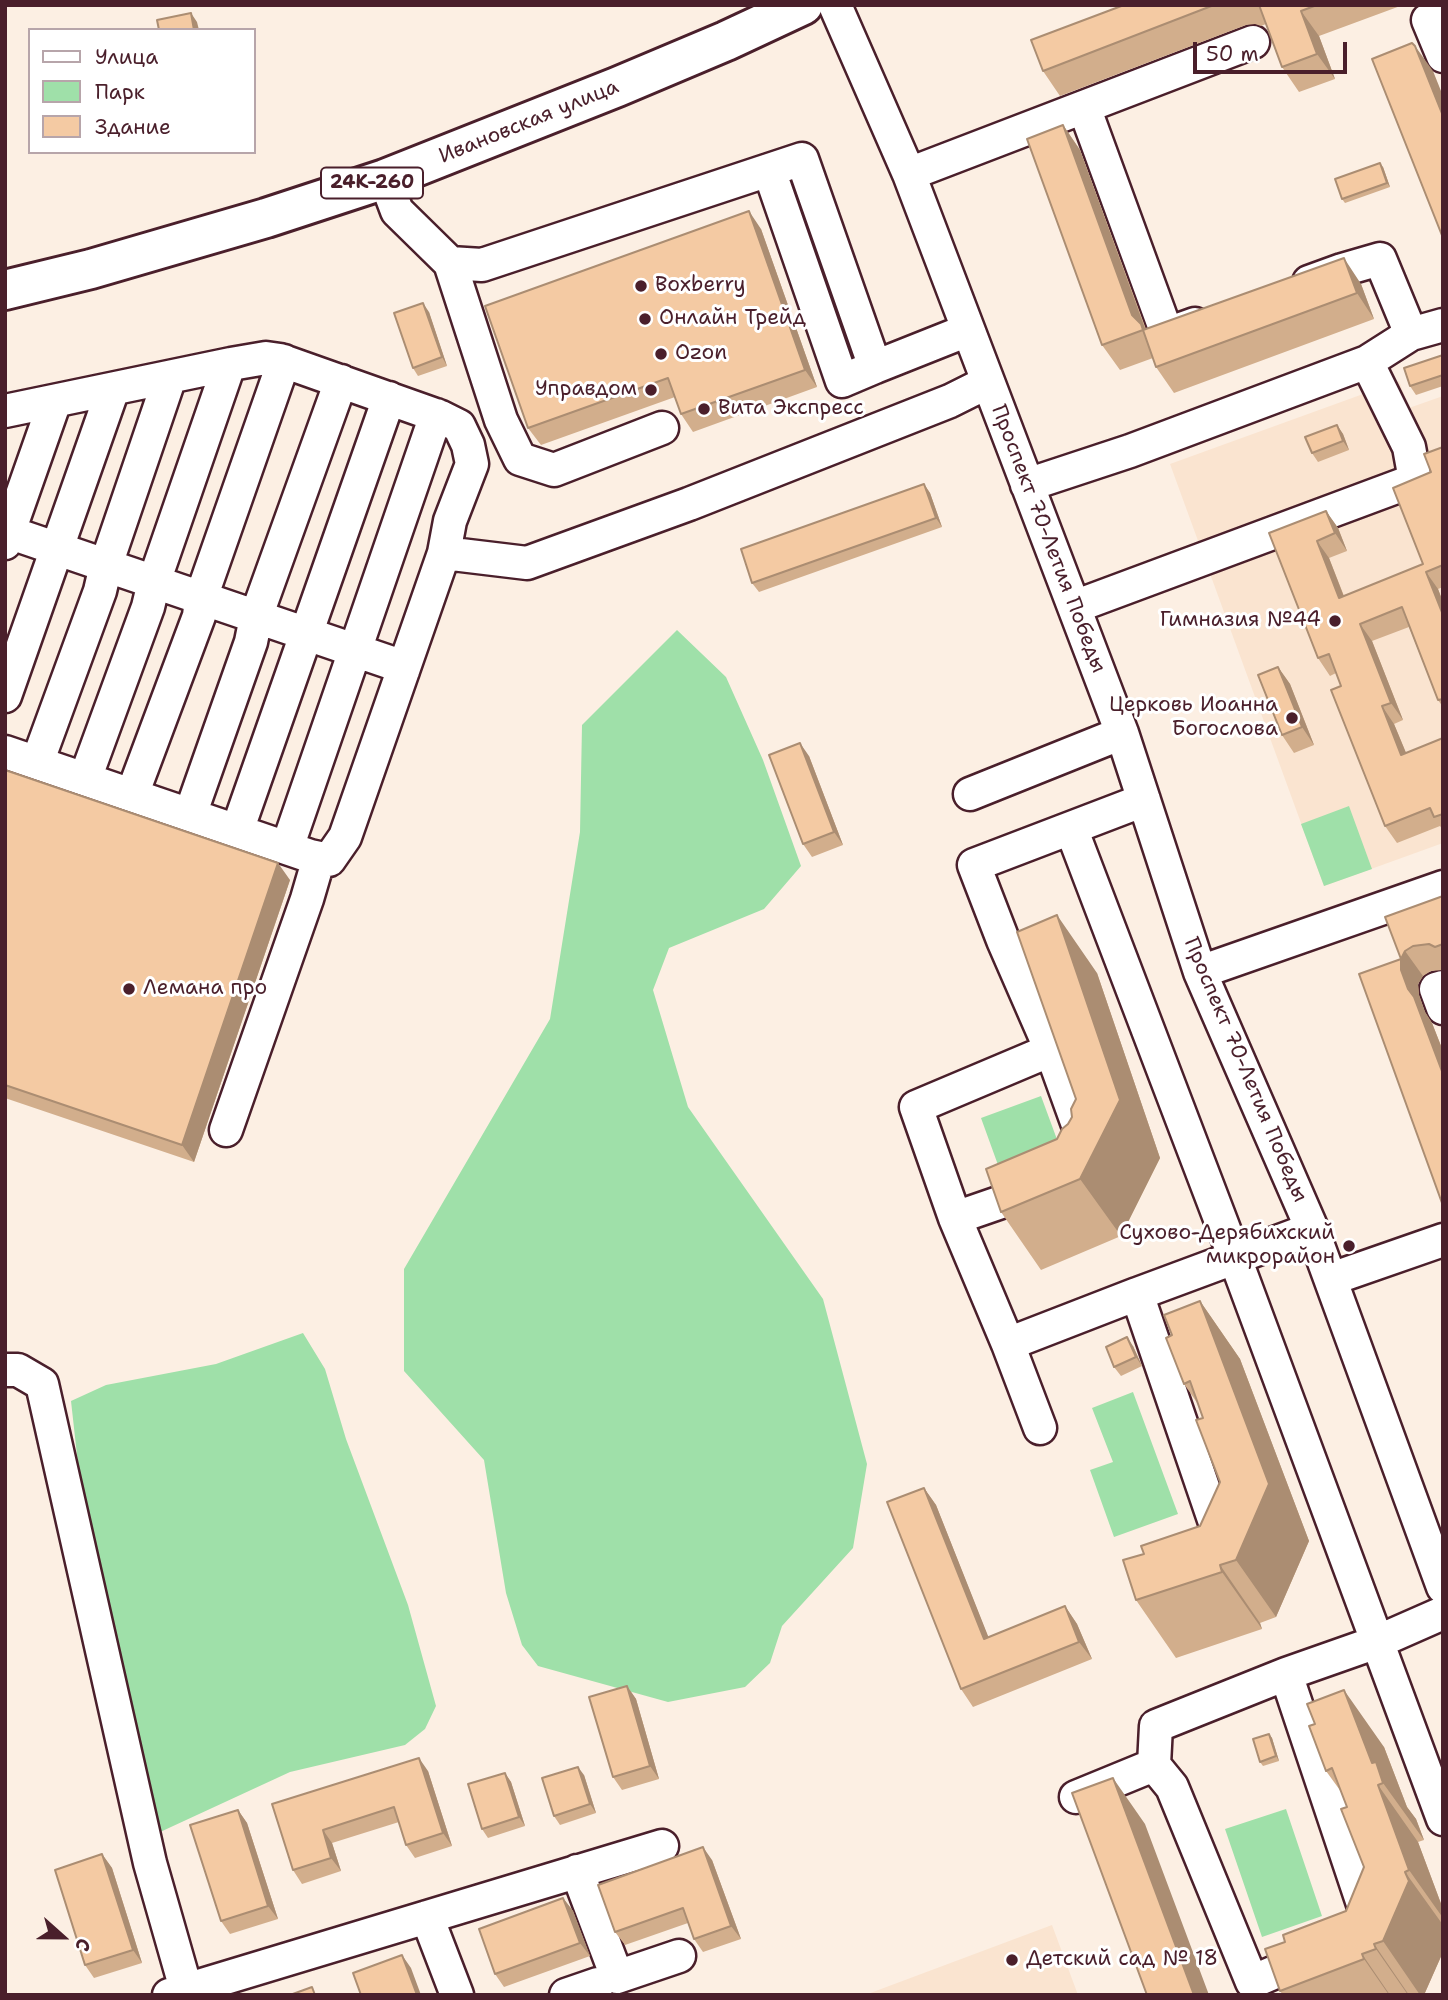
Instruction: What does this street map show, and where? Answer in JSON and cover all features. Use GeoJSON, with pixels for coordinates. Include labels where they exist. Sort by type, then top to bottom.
{"type":"FeatureCollection","features":[{"type":"Feature","properties":{"kind":"main road","name":"24К-260"},"geometry":{"type":"LineString","coordinates":[[5,271],[212,223],[376,171],[436,150],[803,5]]}},
{"type":"Feature","properties":{"kind":"main road","name":"24К-260"},"geometry":{"type":"LineString","coordinates":[[726,36],[766,9]]}},
{"type":"Feature","properties":{"kind":"main road","name":"Ивановская улица"},"geometry":{"type":"LineString","coordinates":[[5,290],[266,218],[386,179],[545,116],[726,36]]}},
{"type":"Feature","properties":{"kind":"street","name":"Проспект 70-Летия Победы"},"geometry":{"type":"LineString","coordinates":[[835,5],[909,174],[1122,733],[1200,972],[1312,1229],[1443,1587]]}},
{"type":"Feature","properties":{"kind":"street"},"geometry":{"type":"LineString","coordinates":[[1443,14],[1428,20],[1443,56]]}},
{"type":"Feature","properties":{"kind":"street"},"geometry":{"type":"LineString","coordinates":[[909,174],[1253,42]]}},
{"type":"Feature","properties":{"kind":"street"},"geometry":{"type":"LineString","coordinates":[[1084,107],[1167,334],[1218,316]]}},
{"type":"Feature","properties":{"kind":"street"},"geometry":{"type":"LineString","coordinates":[[450,263],[482,265],[769,170],[842,381],[968,330]]}},
{"type":"Feature","properties":{"kind":"street"},"geometry":{"type":"LineString","coordinates":[[386,179],[397,211],[450,263],[501,420],[520,459],[554,470],[662,428]]}},
{"type":"Feature","properties":{"kind":"street"},"geometry":{"type":"LineString","coordinates":[[1281,292],[1380,259],[1411,334]]}},
{"type":"Feature","properties":{"kind":"street"},"geometry":{"type":"LineString","coordinates":[[1027,485],[1130,451],[1367,362],[1411,334],[1443,325]]}},
{"type":"Feature","properties":{"kind":"street"},"geometry":{"type":"LineString","coordinates":[[5,411],[266,358],[284,361],[436,415],[459,426],[468,445],[471,464],[450,521],[444,553],[345,837],[330,860],[287,848],[5,752]]}},
{"type":"Feature","properties":{"kind":"street"},"geometry":{"type":"LineString","coordinates":[[132,795],[199,616],[201,598],[284,361]]}},
{"type":"Feature","properties":{"kind":"street"},"geometry":{"type":"LineString","coordinates":[[1074,607],[1415,480],[1409,447],[1367,362]]}},
{"type":"Feature","properties":{"kind":"street"},"geometry":{"type":"LineString","coordinates":[[85,779],[148,607],[154,582],[229,365]]}},
{"type":"Feature","properties":{"kind":"street"},"geometry":{"type":"LineString","coordinates":[[37,763],[100,592],[106,565],[170,377]]}},
{"type":"Feature","properties":{"kind":"street"},"geometry":{"type":"LineString","coordinates":[[190,815],[251,642],[256,617],[341,382]]}},
{"type":"Feature","properties":{"kind":"street"},"geometry":{"type":"LineString","coordinates":[[444,553],[527,563],[690,504],[950,401],[988,382]]}},
{"type":"Feature","properties":{"kind":"street"},"geometry":{"type":"LineString","coordinates":[[5,696],[113,389]]}},
{"type":"Feature","properties":{"kind":"street"},"geometry":{"type":"LineString","coordinates":[[237,831],[389,398]]}},
{"type":"Feature","properties":{"kind":"street"},"geometry":{"type":"LineString","coordinates":[[55,401],[7,536],[106,565],[392,663],[402,671]]}},
{"type":"Feature","properties":{"kind":"street"},"geometry":{"type":"LineString","coordinates":[[287,848],[436,415]]}},
{"type":"Feature","properties":{"kind":"street"},"geometry":{"type":"LineString","coordinates":[[970,794],[1122,733]]}},
{"type":"Feature","properties":{"kind":"street"},"geometry":{"type":"LineString","coordinates":[[956,1218],[1094,1170],[1051,1051],[974,865],[1144,800]]}},
{"type":"Feature","properties":{"kind":"street"},"geometry":{"type":"LineString","coordinates":[[1071,828],[1235,1258],[1443,1819]]}},
{"type":"Feature","properties":{"kind":"street"},"geometry":{"type":"LineString","coordinates":[[226,1130],[319,858]]}},
{"type":"Feature","properties":{"kind":"street"},"geometry":{"type":"LineString","coordinates":[[1200,972],[1443,887]]}},
{"type":"Feature","properties":{"kind":"street"},"geometry":{"type":"LineString","coordinates":[[1443,986],[1436,989],[1443,1008]]}},
{"type":"Feature","properties":{"kind":"street"},"geometry":{"type":"LineString","coordinates":[[1040,1428],[956,1218],[916,1107],[1051,1051]]}},
{"type":"Feature","properties":{"kind":"street"},"geometry":{"type":"LineString","coordinates":[[1008,1344],[1312,1229]]}},
{"type":"Feature","properties":{"kind":"street"},"geometry":{"type":"LineString","coordinates":[[1331,1279],[1443,1240]]}},
{"type":"Feature","properties":{"kind":"street"},"geometry":{"type":"LineString","coordinates":[[1137,1294],[1221,1540],[1192,1552]]}},
{"type":"Feature","properties":{"kind":"street"},"geometry":{"type":"LineString","coordinates":[[5,1370],[18,1370],[42,1384],[178,1992],[662,1846]]}},
{"type":"Feature","properties":{"kind":"street"},"geometry":{"type":"LineString","coordinates":[[1286,1674],[1371,1929],[1253,1989],[1172,1787],[1154,1765],[1156,1726],[1286,1674],[1377,1642],[1443,1613]]}},
{"type":"Feature","properties":{"kind":"street"},"geometry":{"type":"LineString","coordinates":[[1075,1797],[1154,1765]]}},
{"type":"Feature","properties":{"kind":"street"},"geometry":{"type":"LineString","coordinates":[[577,1871],[617,1977],[679,1956]]}},
{"type":"Feature","properties":{"kind":"street"},"geometry":{"type":"LineString","coordinates":[[427,1917],[457,1995]]}},
{"type":"Feature","properties":{"kind":"street"},"geometry":{"type":"LineString","coordinates":[[566,1995],[598,1984]]}},
{"type":"Feature","properties":{"kind":"shaded area","name":"Гимназия №44"},"geometry":{"type":"Polygon","coordinates":[[[1399,381],[1409,408],[1443,396],[1443,843],[1324,886],[1170,464],[1399,381]]]}},
{"type":"Feature","properties":{"kind":"shaded area","name":"Детский сад № 18"},"geometry":{"type":"Polygon","coordinates":[[[1052,1925],[1078,1995],[865,1995],[1052,1925]]]}},
{"type":"Feature","properties":{"kind":"green space"},"geometry":{"type":"Polygon","coordinates":[[[677,630],[726,677],[763,760],[801,866],[764,909],[669,948],[653,990],[688,1107],[823,1299],[867,1464],[853,1548],[782,1626],[770,1663],[745,1687],[668,1702],[538,1666],[522,1645],[506,1593],[484,1460],[404,1371],[404,1269],[550,1019],[580,832],[582,725],[677,630]]]}},
{"type":"Feature","properties":{"kind":"green space"},"geometry":{"type":"Polygon","coordinates":[[[1349,806],[1372,869],[1324,886],[1301,824],[1349,806]]]}},
{"type":"Feature","properties":{"kind":"green space"},"geometry":{"type":"Polygon","coordinates":[[[1041,1096],[1062,1153],[1002,1176],[981,1118],[1041,1096]]]}},
{"type":"Feature","properties":{"kind":"green space"},"geometry":{"type":"Polygon","coordinates":[[[303,1333],[325,1369],[346,1439],[408,1605],[436,1706],[425,1729],[405,1745],[290,1772],[158,1833],[80,1482],[71,1401],[106,1385],[216,1364],[303,1333]]]}},
{"type":"Feature","properties":{"kind":"green space"},"geometry":{"type":"Polygon","coordinates":[[[1133,1392],[1178,1514],[1114,1537],[1090,1470],[1113,1462],[1092,1408],[1133,1392]]]}},
{"type":"Feature","properties":{"kind":"green space"},"geometry":{"type":"Polygon","coordinates":[[[1286,1809],[1322,1916],[1262,1937],[1225,1829],[1286,1809]]]}},
{"type":"Feature","properties":{"kind":"building"},"geometry":{"type":"Polygon","coordinates":[[[1124,5],[1214,5],[1043,71],[1031,40],[1124,5]]]}},
{"type":"Feature","properties":{"kind":"building"},"geometry":{"type":"Polygon","coordinates":[[[1259,5],[1317,5],[1301,11],[1317,54],[1282,67],[1259,5]]]}},
{"type":"Feature","properties":{"kind":"building"},"geometry":{"type":"Polygon","coordinates":[[[191,13],[194,28],[159,28],[157,20],[191,13]]]}},
{"type":"Feature","properties":{"kind":"building"},"geometry":{"type":"Polygon","coordinates":[[[1412,43],[1443,116],[1443,238],[1372,59],[1412,43]]]}},
{"type":"Feature","properties":{"kind":"building"},"geometry":{"type":"Polygon","coordinates":[[[1063,125],[1132,315],[1143,330],[1102,345],[1027,139],[1063,125]]]}},
{"type":"Feature","properties":{"kind":"building"},"geometry":{"type":"Polygon","coordinates":[[[1380,163],[1387,183],[1342,199],[1335,179],[1380,163]]]}},
{"type":"Feature","properties":{"kind":"building"},"geometry":{"type":"Polygon","coordinates":[[[749,211],[805,370],[681,414],[668,378],[528,428],[485,306],[749,211]]]}},
{"type":"Feature","properties":{"kind":"building"},"geometry":{"type":"Polygon","coordinates":[[[1344,258],[1357,293],[1156,367],[1143,330],[1344,258]]]}},
{"type":"Feature","properties":{"kind":"building"},"geometry":{"type":"Polygon","coordinates":[[[423,303],[442,357],[413,368],[394,313],[423,303]]]}},
{"type":"Feature","properties":{"kind":"building"},"geometry":{"type":"Polygon","coordinates":[[[1443,355],[1443,375],[1410,386],[1404,368],[1443,355]]]}},
{"type":"Feature","properties":{"kind":"building"},"geometry":{"type":"Polygon","coordinates":[[[1337,425],[1343,441],[1312,453],[1305,437],[1337,425]]]}},
{"type":"Feature","properties":{"kind":"building"},"geometry":{"type":"Polygon","coordinates":[[[1443,447],[1443,565],[1426,572],[1443,615],[1443,699],[1438,700],[1402,607],[1360,624],[1391,703],[1382,706],[1401,755],[1443,738],[1443,814],[1434,817],[1430,808],[1385,826],[1331,690],[1341,686],[1329,654],[1318,658],[1269,533],[1326,511],[1335,533],[1317,541],[1339,598],[1423,564],[1393,488],[1431,472],[1424,454],[1443,447]]]}},
{"type":"Feature","properties":{"kind":"building"},"geometry":{"type":"Polygon","coordinates":[[[924,484],[936,518],[752,583],[741,549],[924,484]]]}},
{"type":"Feature","properties":{"kind":"building"},"geometry":{"type":"Polygon","coordinates":[[[1278,667],[1302,727],[1282,735],[1258,675],[1278,667]]]}},
{"type":"Feature","properties":{"kind":"building"},"geometry":{"type":"Polygon","coordinates":[[[800,743],[834,832],[803,844],[769,755],[800,743]]]}},
{"type":"Feature","properties":{"kind":"building","name":"Лемана про"},"geometry":{"type":"Polygon","coordinates":[[[5,770],[278,863],[182,1145],[5,1085],[5,770]]]}},
{"type":"Feature","properties":{"kind":"building"},"geometry":{"type":"Polygon","coordinates":[[[1443,896],[1443,944],[1435,947],[1429,944],[1413,946],[1405,951],[1401,959],[1385,917],[1443,896]]]}},
{"type":"Feature","properties":{"kind":"building"},"geometry":{"type":"Polygon","coordinates":[[[1057,915],[1120,1100],[1080,1179],[1001,1212],[986,1169],[1057,1139],[1072,1117],[1071,1109],[1076,1099],[1017,932],[1057,915]]]}},
{"type":"Feature","properties":{"kind":"building"},"geometry":{"type":"Polygon","coordinates":[[[1401,959],[1401,970],[1443,1074],[1442,1203],[1359,974],[1401,959]]]}},
{"type":"Feature","properties":{"kind":"building"},"geometry":{"type":"Polygon","coordinates":[[[1200,1301],[1269,1484],[1236,1560],[1220,1565],[1222,1572],[1136,1600],[1123,1560],[1144,1554],[1141,1546],[1200,1526],[1220,1482],[1196,1420],[1203,1418],[1190,1381],[1184,1384],[1166,1338],[1172,1335],[1164,1315],[1200,1301]]]}},
{"type":"Feature","properties":{"kind":"building"},"geometry":{"type":"Polygon","coordinates":[[[1127,1337],[1136,1357],[1114,1367],[1106,1347],[1127,1337]]]}},
{"type":"Feature","properties":{"kind":"building"},"geometry":{"type":"Polygon","coordinates":[[[924,1488],[984,1639],[1065,1606],[1079,1642],[961,1689],[887,1502],[924,1488]]]}},
{"type":"Feature","properties":{"kind":"building"},"geometry":{"type":"Polygon","coordinates":[[[627,1686],[650,1766],[613,1777],[589,1697],[627,1686]]]}},
{"type":"Feature","properties":{"kind":"building"},"geometry":{"type":"Polygon","coordinates":[[[1344,1690],[1372,1763],[1376,1762],[1383,1783],[1378,1785],[1409,1870],[1405,1872],[1409,1881],[1383,1941],[1374,1944],[1376,1949],[1362,1954],[1364,1959],[1280,1991],[1265,1949],[1285,1942],[1283,1935],[1346,1911],[1364,1867],[1341,1809],[1347,1807],[1332,1768],[1326,1771],[1309,1726],[1315,1724],[1307,1704],[1344,1690]]]}},
{"type":"Feature","properties":{"kind":"building"},"geometry":{"type":"Polygon","coordinates":[[[1269,1734],[1276,1756],[1260,1762],[1253,1739],[1269,1734]]]}},
{"type":"Feature","properties":{"kind":"building"},"geometry":{"type":"Polygon","coordinates":[[[419,1758],[443,1833],[406,1845],[394,1807],[323,1830],[331,1858],[293,1870],[272,1804],[419,1758]]]}},
{"type":"Feature","properties":{"kind":"building"},"geometry":{"type":"Polygon","coordinates":[[[578,1767],[590,1804],[554,1816],[542,1778],[578,1767]]]}},
{"type":"Feature","properties":{"kind":"building"},"geometry":{"type":"Polygon","coordinates":[[[505,1773],[519,1817],[482,1829],[468,1784],[505,1773]]]}},
{"type":"Feature","properties":{"kind":"building"},"geometry":{"type":"Polygon","coordinates":[[[1113,1778],[1194,1995],[1147,1995],[1072,1793],[1113,1778]]]}},
{"type":"Feature","properties":{"kind":"building"},"geometry":{"type":"Polygon","coordinates":[[[238,1810],[268,1906],[221,1921],[190,1825],[238,1810]]]}},
{"type":"Feature","properties":{"kind":"building"},"geometry":{"type":"Polygon","coordinates":[[[703,1847],[731,1926],[694,1939],[683,1908],[615,1932],[598,1885],[703,1847]]]}},
{"type":"Feature","properties":{"kind":"building"},"geometry":{"type":"Polygon","coordinates":[[[102,1854],[133,1950],[85,1965],[55,1870],[102,1854]]]}},
{"type":"Feature","properties":{"kind":"building"},"geometry":{"type":"Polygon","coordinates":[[[563,1898],[580,1943],[495,1974],[479,1929],[563,1898]]]}},
{"type":"Feature","properties":{"kind":"building"},"geometry":{"type":"Polygon","coordinates":[[[402,1955],[417,1995],[361,1995],[353,1973],[402,1955]]]}},
{"type":"Feature","properties":{"kind":"building"},"geometry":{"type":"Polygon","coordinates":[[[312,1987],[315,1995],[290,1995],[312,1987]]]}},
{"type":"Feature","properties":{"kind":"place","name":"Boxberry"},"geometry":{"type":"Point","coordinates":[641,286]}},
{"type":"Feature","properties":{"kind":"place","name":"Онлайн Трейд"},"geometry":{"type":"Point","coordinates":[645,319]}},
{"type":"Feature","properties":{"kind":"place","name":"Ozon"},"geometry":{"type":"Point","coordinates":[661,354]}},
{"type":"Feature","properties":{"kind":"place","name":"Управдом"},"geometry":{"type":"Point","coordinates":[651,390]}},
{"type":"Feature","properties":{"kind":"place","name":"Вита Экспресс"},"geometry":{"type":"Point","coordinates":[704,409]}},
{"type":"Feature","properties":{"kind":"place","name":"Гимназия №44"},"geometry":{"type":"Point","coordinates":[1335,621]}},
{"type":"Feature","properties":{"kind":"place","name":"Церковь Иоанна Богослова"},"geometry":{"type":"Point","coordinates":[1292,718]}},
{"type":"Feature","properties":{"kind":"place","name":"Лемана про"},"geometry":{"type":"Point","coordinates":[129,989]}},
{"type":"Feature","properties":{"kind":"place","name":"Сухово-Дерябихский микрорайон"},"geometry":{"type":"Point","coordinates":[1349,1246]}},
{"type":"Feature","properties":{"kind":"place","name":"Детский сад № 18"},"geometry":{"type":"Point","coordinates":[1012,1960]}}]}
